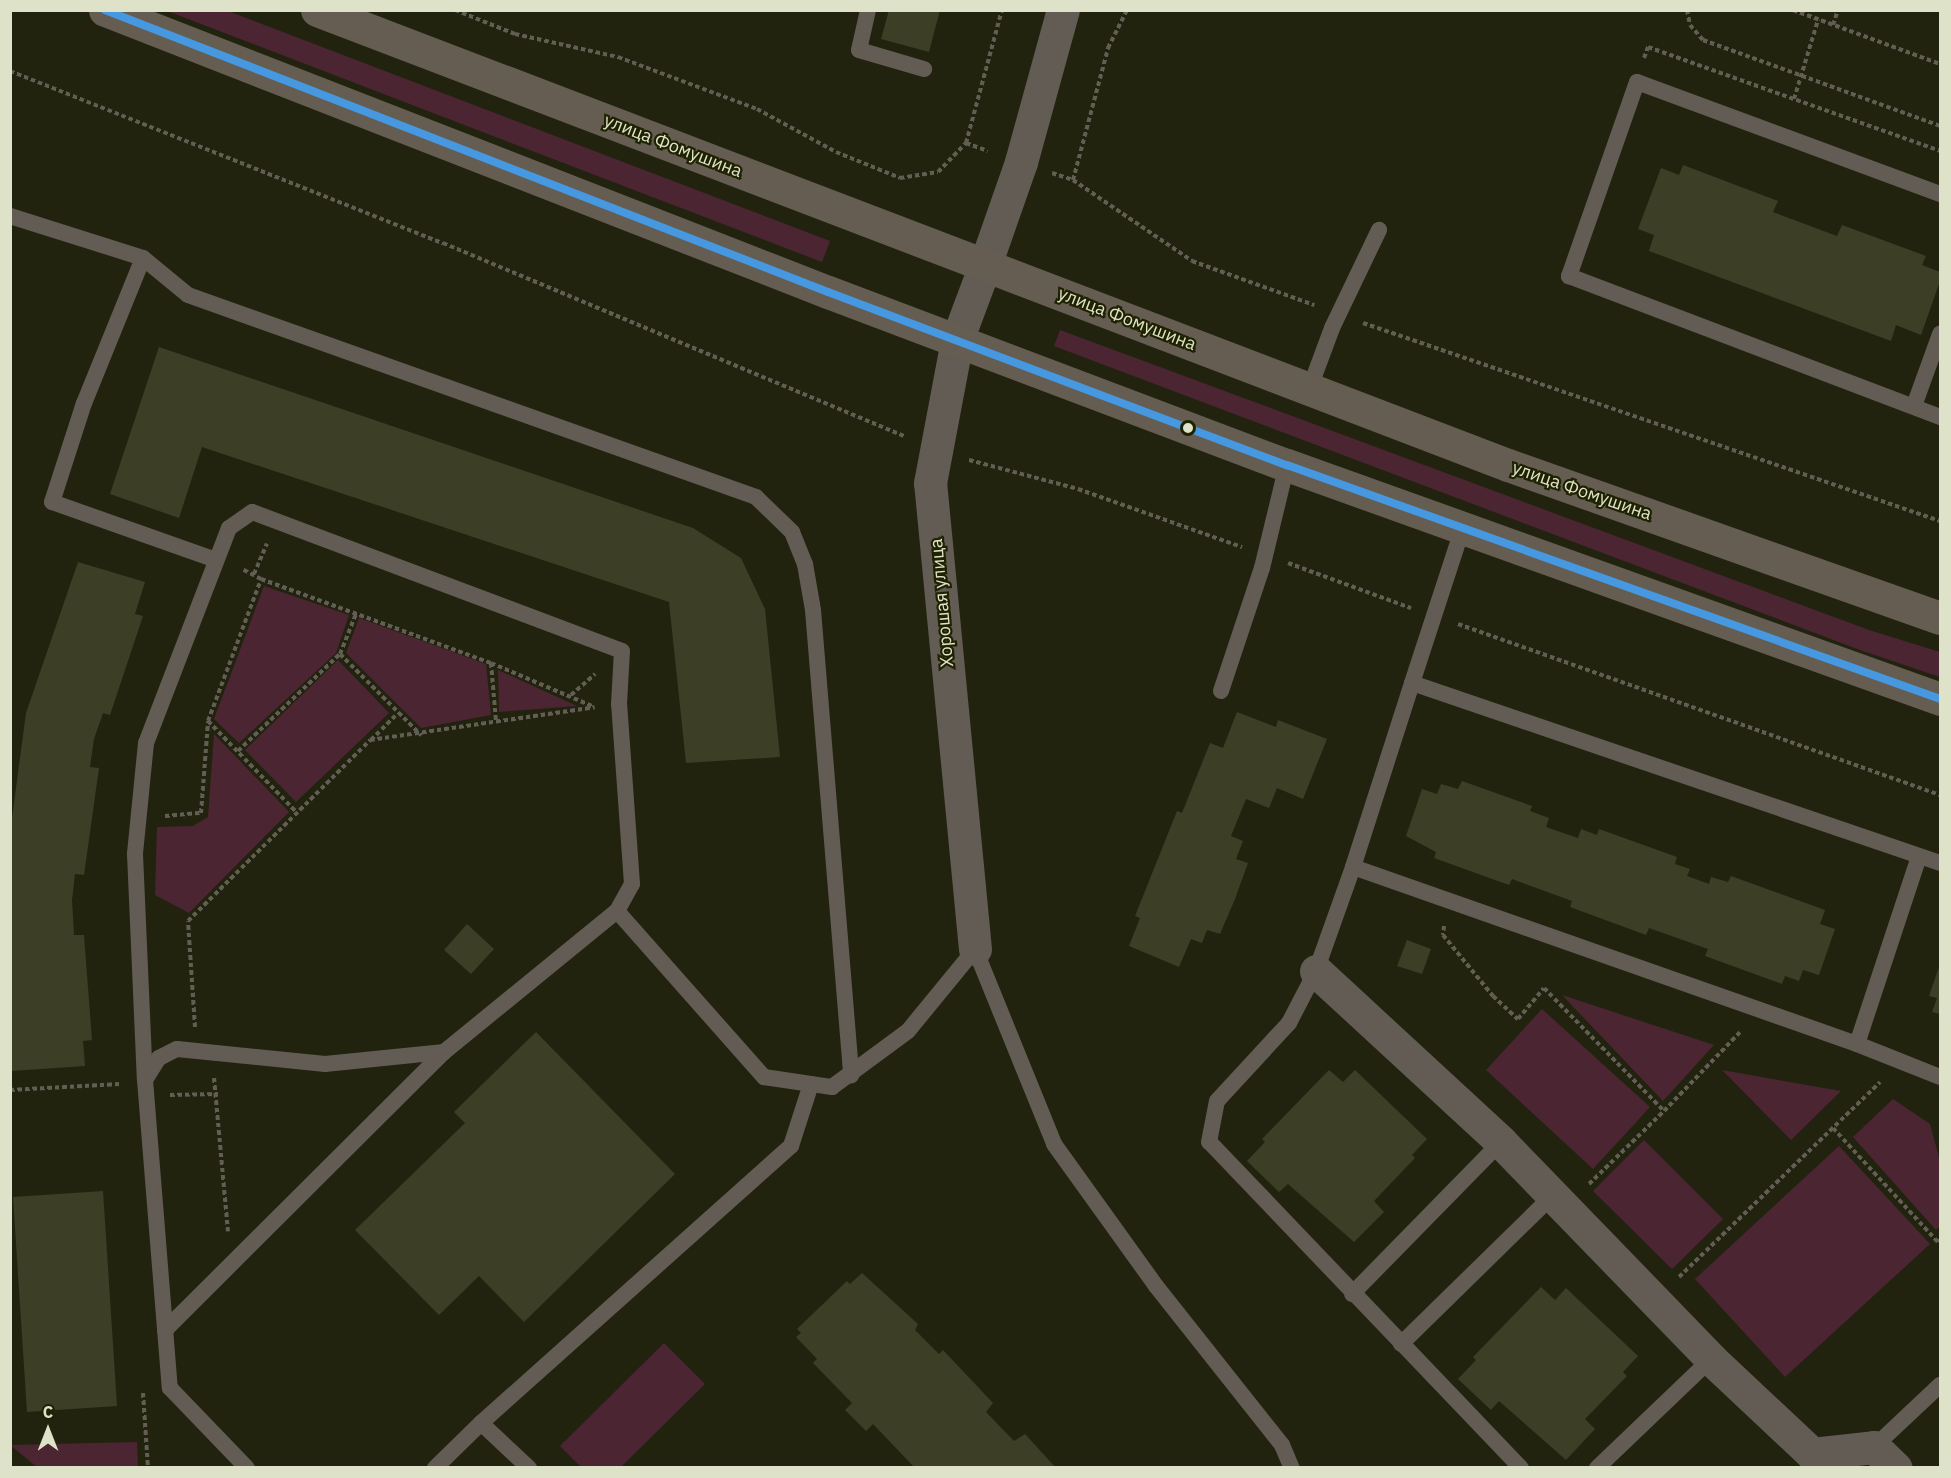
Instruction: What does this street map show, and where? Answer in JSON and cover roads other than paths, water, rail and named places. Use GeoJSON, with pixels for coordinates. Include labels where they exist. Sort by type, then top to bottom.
{"type":"FeatureCollection","features":[{"type":"Feature","properties":{"kind":"main road"},"geometry":{"type":"LineString","coordinates":[[105,10],[957,340],[1287,465],[1941,699]]}},
{"type":"Feature","properties":{"kind":"main road","name":"улица Фомушина"},"geometry":{"type":"LineString","coordinates":[[317,10],[1508,465],[1941,618]]}},
{"type":"Feature","properties":{"kind":"street","name":"Хорошая улица"},"geometry":{"type":"LineString","coordinates":[[975,949],[930,483],[957,340],[1021,162],[1063,10]]}},
{"type":"Feature","properties":{"kind":"street"},"geometry":{"type":"LineString","coordinates":[[1316,971],[1501,1142],[1711,1359],[1812,1454],[1835,1459],[1885,1457]]}},
{"type":"Feature","properties":{"kind":"lane"},"geometry":{"type":"LineString","coordinates":[[868,10],[859,50],[924,69]]}},
{"type":"Feature","properties":{"kind":"lane"},"geometry":{"type":"LineString","coordinates":[[1941,194],[1637,81],[1569,276],[1941,417]]}},
{"type":"Feature","properties":{"kind":"lane"},"geometry":{"type":"LineString","coordinates":[[10,216],[142,258],[188,295],[756,497],[792,532],[804,564],[813,610],[851,1075]]}},
{"type":"Feature","properties":{"kind":"lane"},"geometry":{"type":"LineString","coordinates":[[1309,390],[1338,314],[1379,230]]}},
{"type":"Feature","properties":{"kind":"lane"},"geometry":{"type":"LineString","coordinates":[[142,258],[84,403],[52,502],[216,560]]}},
{"type":"Feature","properties":{"kind":"lane"},"geometry":{"type":"LineString","coordinates":[[1914,406],[1941,334]]}},
{"type":"Feature","properties":{"kind":"lane"},"geometry":{"type":"LineString","coordinates":[[1221,691],[1262,568],[1287,465]]}},
{"type":"Feature","properties":{"kind":"lane"},"geometry":{"type":"LineString","coordinates":[[165,1330],[444,1052],[617,912],[632,884],[619,704],[622,651],[252,512],[229,528],[146,743],[135,855],[146,1088],[165,1330],[170,1388],[248,1467]]}},
{"type":"Feature","properties":{"kind":"lane"},"geometry":{"type":"LineString","coordinates":[[1463,527],[1353,867],[1316,971],[1289,1023],[1217,1101],[1209,1142],[1352,1294],[1521,1467]]}},
{"type":"Feature","properties":{"kind":"lane"},"geometry":{"type":"LineString","coordinates":[[1412,684],[1941,863]]}},
{"type":"Feature","properties":{"kind":"lane"},"geometry":{"type":"LineString","coordinates":[[1857,1044],[1919,857]]}},
{"type":"Feature","properties":{"kind":"lane"},"geometry":{"type":"LineString","coordinates":[[1353,867],[1857,1044],[1941,1077]]}},
{"type":"Feature","properties":{"kind":"lane"},"geometry":{"type":"LineString","coordinates":[[617,912],[764,1077],[832,1087],[908,1031],[975,949],[1054,1144],[1156,1286],[1282,1445],[1292,1467]]}},
{"type":"Feature","properties":{"kind":"lane"},"geometry":{"type":"LineString","coordinates":[[146,1088],[159,1058],[177,1049],[325,1064],[444,1052]]}},
{"type":"Feature","properties":{"kind":"lane"},"geometry":{"type":"LineString","coordinates":[[435,1467],[481,1423],[791,1146],[811,1084]]}},
{"type":"Feature","properties":{"kind":"lane"},"geometry":{"type":"LineString","coordinates":[[1352,1294],[1501,1142]]}},
{"type":"Feature","properties":{"kind":"lane"},"geometry":{"type":"LineString","coordinates":[[1401,1344],[1560,1202]]}},
{"type":"Feature","properties":{"kind":"lane"},"geometry":{"type":"LineString","coordinates":[[1598,1467],[1711,1359]]}},
{"type":"Feature","properties":{"kind":"lane"},"geometry":{"type":"LineString","coordinates":[[1885,1457],[1941,1385]]}},
{"type":"Feature","properties":{"kind":"lane"},"geometry":{"type":"LineString","coordinates":[[481,1423],[529,1467]]}}]}
